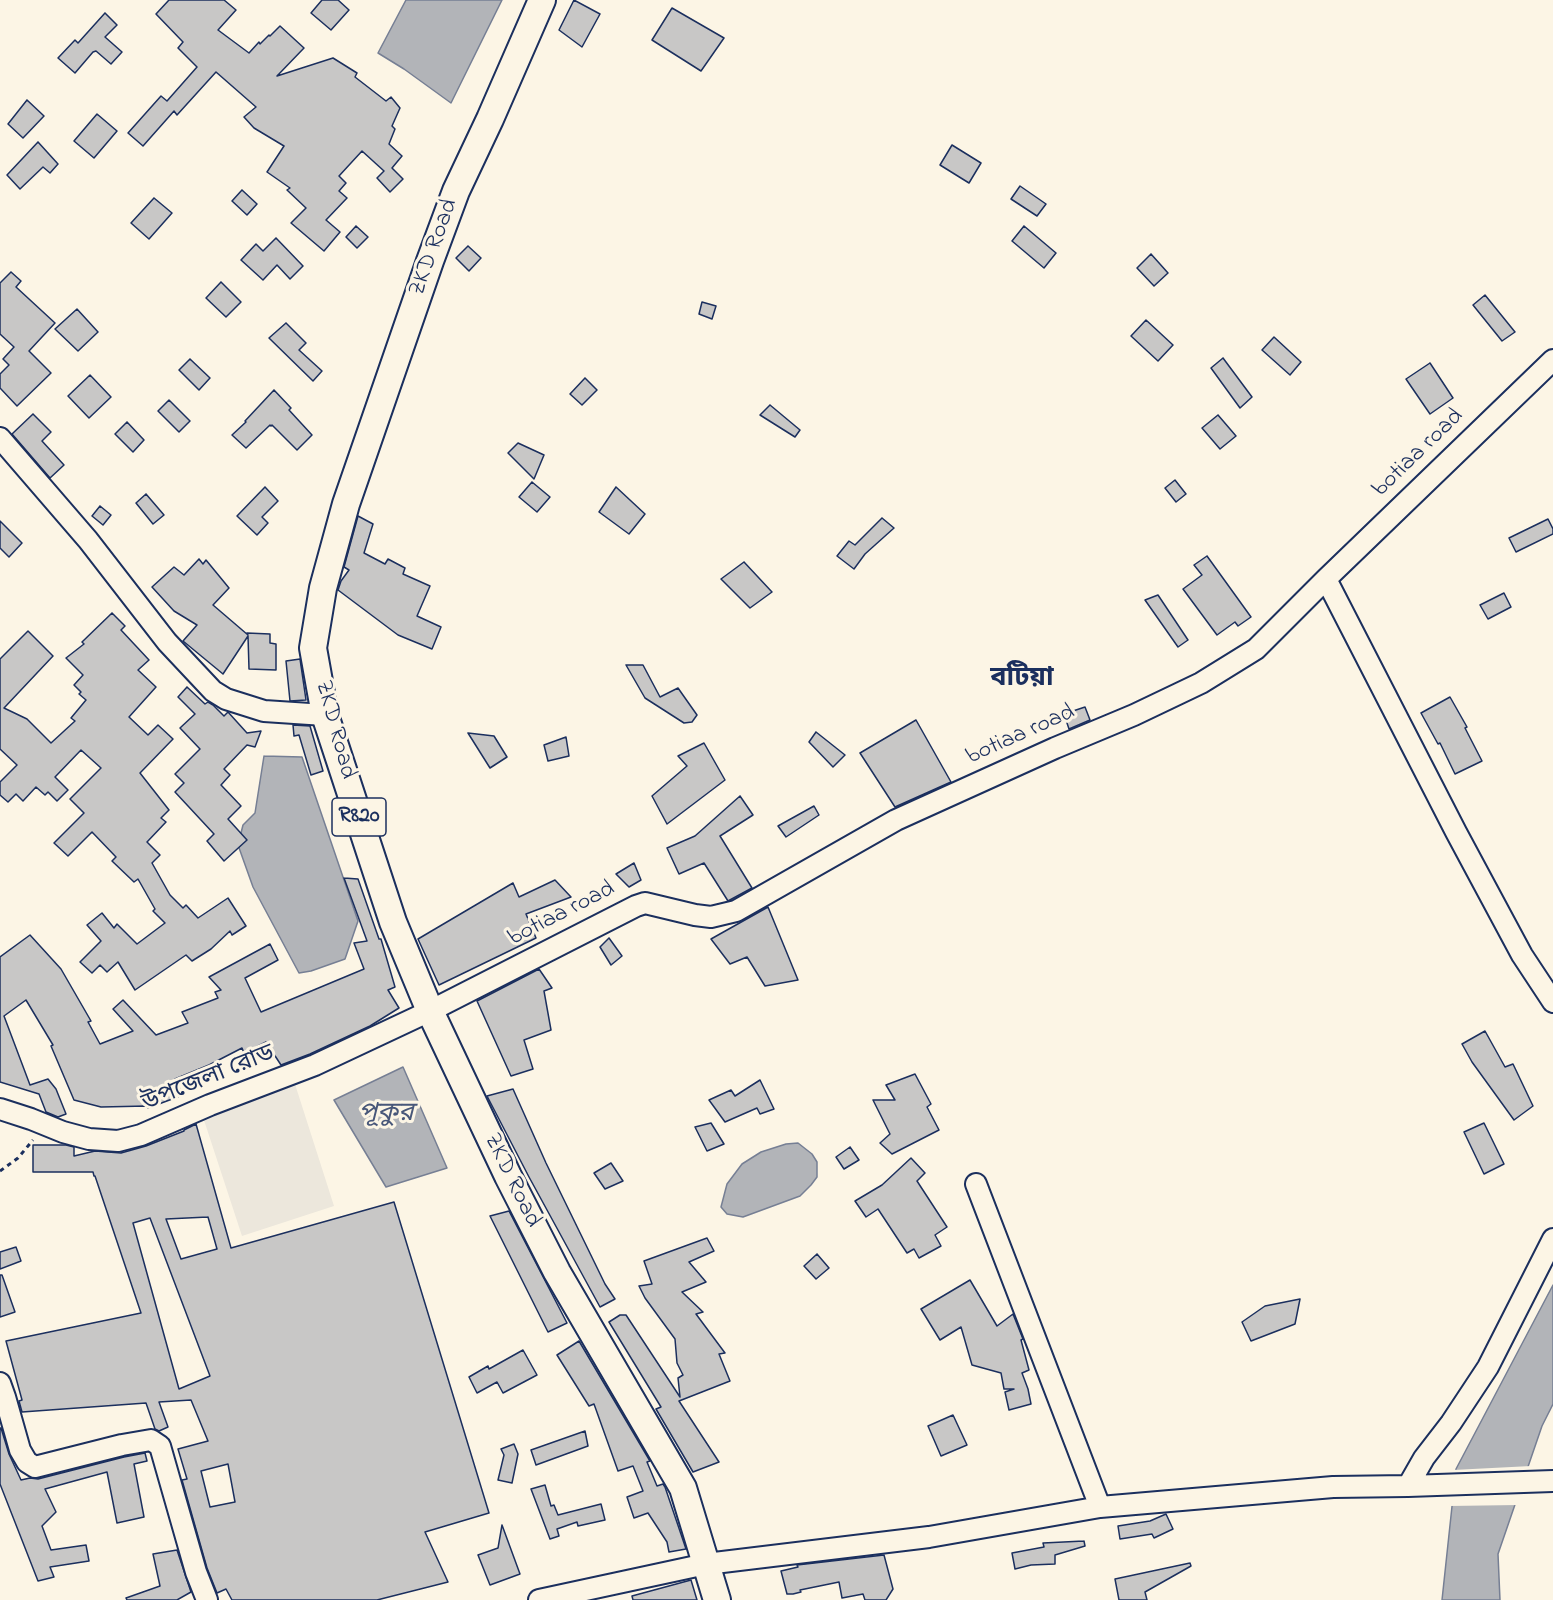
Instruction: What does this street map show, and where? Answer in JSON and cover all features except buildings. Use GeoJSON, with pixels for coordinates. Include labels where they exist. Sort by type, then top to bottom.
{"type":"FeatureCollection","features":[{"type":"Feature","properties":{"kind":"main road","name":"ZKD Road"},"geometry":{"type":"LineString","coordinates":[[542,0],[456,191],[380,404],[343,515],[322,588],[313,648],[326,715],[393,922],[430,1011],[508,1176],[557,1272],[683,1488],[717,1600]]}},
{"type":"Feature","properties":{"kind":"street","name":"botiaa road"},"geometry":{"type":"LineString","coordinates":[[430,1011],[645,903],[711,917],[736,911],[896,820],[1201,683],[1256,649],[1553,360]]}},
{"type":"Feature","properties":{"kind":"street"},"geometry":{"type":"LineString","coordinates":[[0,438],[88,540],[166,642],[213,691],[226,699],[264,711],[326,715]]}},
{"type":"Feature","properties":{"kind":"street"},"geometry":{"type":"LineString","coordinates":[[1326,579],[1522,955],[1553,1002]]}},
{"type":"Feature","properties":{"kind":"street","name":"উপজেলা রোড"},"geometry":{"type":"LineString","coordinates":[[0,1109],[63,1132],[89,1139],[118,1141],[141,1135],[210,1105],[315,1065],[430,1011]]}},
{"type":"Feature","properties":{"kind":"street"},"geometry":{"type":"LineString","coordinates":[[976,1184],[1100,1507]]}},
{"type":"Feature","properties":{"kind":"street"},"geometry":{"type":"LineString","coordinates":[[1408,1486],[1424,1458],[1451,1423],[1488,1367],[1553,1239]]}},
{"type":"Feature","properties":{"kind":"street"},"geometry":{"type":"LineString","coordinates":[[0,1383],[20,1450],[27,1462],[35,1467],[151,1440],[160,1446],[196,1572],[207,1600]]}},
{"type":"Feature","properties":{"kind":"street"},"geometry":{"type":"LineString","coordinates":[[539,1600],[706,1564],[929,1537],[1100,1507],[1333,1487],[1553,1480]]}},
{"type":"Feature","properties":{"kind":"path"},"geometry":{"type":"LineString","coordinates":[[0,1171],[18,1158],[36,1138],[31,1119]]}},
{"type":"Feature","properties":{"kind":"shaded area"},"geometry":{"type":"Polygon","coordinates":[[[294,1081],[334,1206],[242,1236],[201,1111],[294,1081]]]}},
{"type":"Feature","properties":{"kind":"water"},"geometry":{"type":"Polygon","coordinates":[[[406,0],[502,0],[451,103],[378,53],[406,0]]]}},
{"type":"Feature","properties":{"kind":"water"},"geometry":{"type":"Polygon","coordinates":[[[264,756],[302,757],[358,921],[345,959],[311,971],[299,973],[253,887],[238,845],[243,825],[255,813],[264,756]]]}},
{"type":"Feature","properties":{"kind":"water","name":"পূকুর"},"geometry":{"type":"Polygon","coordinates":[[[403,1067],[447,1168],[386,1187],[334,1100],[403,1067]]]}},
{"type":"Feature","properties":{"kind":"water"},"geometry":{"type":"Polygon","coordinates":[[[798,1143],[812,1154],[817,1162],[817,1177],[800,1196],[743,1217],[727,1214],[721,1207],[727,1184],[742,1164],[761,1152],[786,1144],[798,1143]]]}},
{"type":"Feature","properties":{"kind":"water"},"geometry":{"type":"Polygon","coordinates":[[[1553,1285],[1553,1404],[1542,1426],[1498,1554],[1500,1600],[1442,1600],[1456,1469],[1553,1285]]]}},
{"type":"Feature","properties":{"kind":"pier"},"geometry":{"type":"Polygon","coordinates":[[[1531,1466],[1518,1505],[1449,1506],[1453,1470],[1531,1466]]]}},
{"type":"Feature","properties":{"kind":"district","name":"বটিয়া"},"geometry":{"type":"Point","coordinates":[1022,681]}}]}
